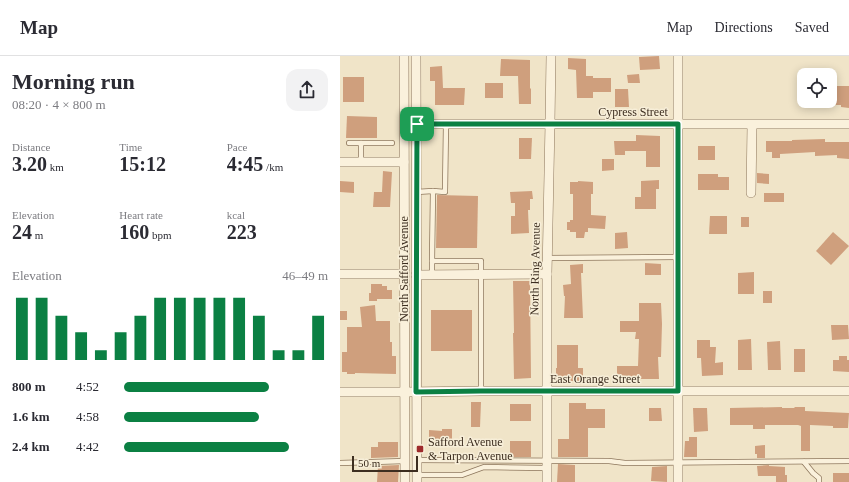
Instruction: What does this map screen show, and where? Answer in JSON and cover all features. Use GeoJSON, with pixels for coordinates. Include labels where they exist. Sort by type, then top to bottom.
{"type":"FeatureCollection","features":[{"type":"Feature","properties":{"kind":"street","name":"North Safford Avenue"},"geometry":{"type":"LineString","coordinates":[[404,56],[405,482]]}},
{"type":"Feature","properties":{"kind":"street","name":"North Safford Avenue"},"geometry":{"type":"LineString","coordinates":[[416,56],[417,478]]}},
{"type":"Feature","properties":{"kind":"street","name":"North Ring Avenue"},"geometry":{"type":"LineString","coordinates":[[547,482],[547,258],[551,56]]}},
{"type":"Feature","properties":{"kind":"street"},"geometry":{"type":"LineString","coordinates":[[678,56],[678,482]]}},
{"type":"Feature","properties":{"kind":"street","name":"Cypress Street"},"geometry":{"type":"LineString","coordinates":[[417,124],[849,124]]}},
{"type":"Feature","properties":{"kind":"street"},"geometry":{"type":"LineString","coordinates":[[751,193],[752,125]]}},
{"type":"Feature","properties":{"kind":"street"},"geometry":{"type":"LineString","coordinates":[[340,162],[404,162]]}},
{"type":"Feature","properties":{"kind":"street"},"geometry":{"type":"LineString","coordinates":[[340,274],[405,274]]}},
{"type":"Feature","properties":{"kind":"street"},"geometry":{"type":"LineString","coordinates":[[416,275],[547,274]]}},
{"type":"Feature","properties":{"kind":"street","name":"East Orange Street"},"geometry":{"type":"LineString","coordinates":[[340,392],[849,391]]}},
{"type":"Feature","properties":{"kind":"lane"},"geometry":{"type":"LineString","coordinates":[[416,192],[445,192],[446,124]]}},
{"type":"Feature","properties":{"kind":"lane"},"geometry":{"type":"LineString","coordinates":[[349,143],[392,143]]}},
{"type":"Feature","properties":{"kind":"lane"},"geometry":{"type":"LineString","coordinates":[[361,143],[361,162]]}},
{"type":"Feature","properties":{"kind":"lane"},"geometry":{"type":"LineString","coordinates":[[432,275],[433,191]]}},
{"type":"Feature","properties":{"kind":"lane"},"geometry":{"type":"LineString","coordinates":[[547,258],[678,257]]}},
{"type":"Feature","properties":{"kind":"lane"},"geometry":{"type":"LineString","coordinates":[[432,262],[481,261],[481,391]]}},
{"type":"Feature","properties":{"kind":"lane"},"geometry":{"type":"LineString","coordinates":[[416,460],[547,464],[849,461]]}},
{"type":"Feature","properties":{"kind":"lane"},"geometry":{"type":"LineString","coordinates":[[340,462],[405,461]]}},
{"type":"Feature","properties":{"kind":"lane"},"geometry":{"type":"LineString","coordinates":[[804,462],[819,478],[819,482]]}},
{"type":"Feature","properties":{"kind":"lane"},"geometry":{"type":"LineString","coordinates":[[417,478],[462,475],[484,467],[547,464]]}},
{"type":"Feature","properties":{"kind":"building"},"geometry":{"type":"Polygon","coordinates":[[[659,56],[660,69],[640,70],[639,57],[659,56]]]}},
{"type":"Feature","properties":{"kind":"building"},"geometry":{"type":"Polygon","coordinates":[[[568,58],[586,59],[586,76],[593,76],[593,78],[611,78],[611,92],[593,92],[593,98],[577,98],[576,70],[568,69],[568,58]]]}},
{"type":"Feature","properties":{"kind":"building"},"geometry":{"type":"Polygon","coordinates":[[[501,59],[530,60],[531,104],[519,104],[518,76],[500,76],[501,59]]]}},
{"type":"Feature","properties":{"kind":"building"},"geometry":{"type":"Polygon","coordinates":[[[442,66],[443,88],[465,88],[464,105],[435,105],[435,81],[430,81],[430,67],[442,66]]]}},
{"type":"Feature","properties":{"kind":"building"},"geometry":{"type":"Polygon","coordinates":[[[639,74],[640,83],[628,83],[627,75],[639,74]]]}},
{"type":"Feature","properties":{"kind":"building"},"geometry":{"type":"Polygon","coordinates":[[[343,77],[364,77],[364,102],[343,102],[343,77]]]}},
{"type":"Feature","properties":{"kind":"building"},"geometry":{"type":"Polygon","coordinates":[[[485,83],[503,83],[503,98],[485,98],[485,83]]]}},
{"type":"Feature","properties":{"kind":"building"},"geometry":{"type":"Polygon","coordinates":[[[837,86],[849,86],[849,108],[841,107],[841,105],[837,105],[837,86]]]}},
{"type":"Feature","properties":{"kind":"building"},"geometry":{"type":"Polygon","coordinates":[[[615,89],[628,89],[629,107],[615,107],[615,89]]]}},
{"type":"Feature","properties":{"kind":"building"},"geometry":{"type":"Polygon","coordinates":[[[347,116],[377,117],[377,138],[346,138],[347,116]]]}},
{"type":"Feature","properties":{"kind":"building"},"geometry":{"type":"Polygon","coordinates":[[[636,135],[660,136],[660,167],[646,167],[646,151],[625,151],[625,155],[615,155],[614,141],[636,141],[636,135]]]}},
{"type":"Feature","properties":{"kind":"building"},"geometry":{"type":"Polygon","coordinates":[[[519,138],[532,138],[531,159],[519,159],[519,138]]]}},
{"type":"Feature","properties":{"kind":"building"},"geometry":{"type":"Polygon","coordinates":[[[825,139],[825,142],[849,142],[849,159],[837,158],[837,155],[815,156],[815,152],[780,154],[780,158],[772,158],[772,152],[766,152],[766,141],[825,139]]]}},
{"type":"Feature","properties":{"kind":"building"},"geometry":{"type":"Polygon","coordinates":[[[698,146],[715,146],[715,160],[698,160],[698,146]]]}},
{"type":"Feature","properties":{"kind":"building"},"geometry":{"type":"Polygon","coordinates":[[[602,159],[614,159],[614,170],[602,171],[602,159]]]}},
{"type":"Feature","properties":{"kind":"building"},"geometry":{"type":"Polygon","coordinates":[[[383,171],[392,172],[390,207],[373,207],[374,192],[382,192],[383,171]]]}},
{"type":"Feature","properties":{"kind":"building"},"geometry":{"type":"Polygon","coordinates":[[[757,173],[769,174],[769,184],[757,183],[757,173]]]}},
{"type":"Feature","properties":{"kind":"building"},"geometry":{"type":"Polygon","coordinates":[[[698,174],[718,174],[718,177],[729,177],[729,190],[698,190],[698,174]]]}},
{"type":"Feature","properties":{"kind":"building"},"geometry":{"type":"Polygon","coordinates":[[[659,180],[659,189],[656,189],[656,209],[635,209],[635,197],[641,197],[641,181],[659,180]]]}},
{"type":"Feature","properties":{"kind":"building"},"geometry":{"type":"Polygon","coordinates":[[[340,181],[354,182],[354,193],[340,192],[340,181]]]}},
{"type":"Feature","properties":{"kind":"building"},"geometry":{"type":"Polygon","coordinates":[[[570,182],[593,182],[593,194],[591,194],[591,215],[606,216],[605,229],[588,228],[588,232],[585,232],[584,238],[576,238],[576,232],[570,232],[570,230],[567,230],[567,222],[573,220],[573,194],[570,194],[570,182]]]}},
{"type":"Feature","properties":{"kind":"building"},"geometry":{"type":"Polygon","coordinates":[[[532,191],[533,199],[530,199],[530,210],[528,210],[529,233],[511,234],[511,216],[515,216],[515,203],[511,203],[510,192],[532,191]]]}},
{"type":"Feature","properties":{"kind":"building"},"geometry":{"type":"Polygon","coordinates":[[[764,193],[784,193],[784,202],[764,202],[764,193]]]}},
{"type":"Feature","properties":{"kind":"building"},"geometry":{"type":"Polygon","coordinates":[[[437,195],[478,196],[477,248],[436,248],[437,195]]]}},
{"type":"Feature","properties":{"kind":"building"},"geometry":{"type":"Polygon","coordinates":[[[710,216],[727,216],[727,234],[709,234],[710,216]]]}},
{"type":"Feature","properties":{"kind":"building"},"geometry":{"type":"Polygon","coordinates":[[[741,217],[749,217],[749,227],[741,227],[741,217]]]}},
{"type":"Feature","properties":{"kind":"building"},"geometry":{"type":"Polygon","coordinates":[[[627,232],[628,248],[615,249],[615,233],[627,232]]]}},
{"type":"Feature","properties":{"kind":"building"},"geometry":{"type":"Polygon","coordinates":[[[833,232],[849,246],[831,265],[816,251],[833,232]]]}},
{"type":"Feature","properties":{"kind":"building"},"geometry":{"type":"Polygon","coordinates":[[[645,263],[661,264],[661,275],[645,275],[645,263]]]}},
{"type":"Feature","properties":{"kind":"building"},"geometry":{"type":"Polygon","coordinates":[[[583,264],[583,273],[581,273],[583,318],[564,318],[565,296],[563,285],[571,284],[570,265],[583,264]]]}},
{"type":"Feature","properties":{"kind":"building"},"geometry":{"type":"Polygon","coordinates":[[[754,272],[754,294],[738,294],[738,273],[754,272]]]}},
{"type":"Feature","properties":{"kind":"building"},"geometry":{"type":"Polygon","coordinates":[[[513,281],[530,281],[531,378],[514,379],[513,281]]]}},
{"type":"Feature","properties":{"kind":"building"},"geometry":{"type":"Polygon","coordinates":[[[371,284],[382,284],[382,286],[387,286],[387,290],[392,290],[392,299],[377,299],[377,301],[369,301],[371,284]]]}},
{"type":"Feature","properties":{"kind":"building"},"geometry":{"type":"Polygon","coordinates":[[[763,291],[772,291],[772,303],[763,303],[763,291]]]}},
{"type":"Feature","properties":{"kind":"building"},"geometry":{"type":"Polygon","coordinates":[[[639,303],[661,303],[661,357],[658,357],[659,379],[617,379],[617,366],[638,366],[639,339],[635,339],[636,332],[620,332],[620,321],[639,321],[639,303]]]}},
{"type":"Feature","properties":{"kind":"building"},"geometry":{"type":"Polygon","coordinates":[[[375,305],[376,321],[390,321],[390,342],[392,342],[392,356],[396,356],[396,374],[347,374],[347,372],[342,372],[342,352],[347,352],[347,327],[362,327],[360,307],[375,305]]]}},
{"type":"Feature","properties":{"kind":"building"},"geometry":{"type":"Polygon","coordinates":[[[431,310],[472,310],[472,351],[431,351],[431,310]]]}},
{"type":"Feature","properties":{"kind":"building"},"geometry":{"type":"Polygon","coordinates":[[[340,311],[347,311],[347,320],[340,320],[340,311]]]}},
{"type":"Feature","properties":{"kind":"building"},"geometry":{"type":"Polygon","coordinates":[[[831,325],[848,325],[849,339],[832,340],[831,325]]]}},
{"type":"Feature","properties":{"kind":"building"},"geometry":{"type":"Polygon","coordinates":[[[751,339],[752,370],[738,370],[738,340],[751,339]]]}},
{"type":"Feature","properties":{"kind":"building"},"geometry":{"type":"Polygon","coordinates":[[[697,340],[710,340],[710,347],[716,347],[715,363],[723,362],[723,375],[702,376],[701,358],[697,358],[697,340]]]}},
{"type":"Feature","properties":{"kind":"building"},"geometry":{"type":"Polygon","coordinates":[[[780,341],[781,370],[768,370],[767,342],[780,341]]]}},
{"type":"Feature","properties":{"kind":"building"},"geometry":{"type":"Polygon","coordinates":[[[557,345],[578,345],[578,368],[583,368],[583,381],[556,381],[557,345]]]}},
{"type":"Feature","properties":{"kind":"building"},"geometry":{"type":"Polygon","coordinates":[[[794,349],[805,349],[805,372],[794,372],[794,349]]]}},
{"type":"Feature","properties":{"kind":"building"},"geometry":{"type":"Polygon","coordinates":[[[839,356],[847,356],[847,360],[849,360],[849,372],[833,371],[833,360],[839,360],[839,356]]]}},
{"type":"Feature","properties":{"kind":"building"},"geometry":{"type":"Polygon","coordinates":[[[471,402],[481,402],[480,427],[471,427],[471,402]]]}},
{"type":"Feature","properties":{"kind":"building"},"geometry":{"type":"Polygon","coordinates":[[[569,403],[586,403],[586,409],[605,409],[605,428],[588,428],[588,457],[558,457],[558,439],[569,439],[569,403]]]}},
{"type":"Feature","properties":{"kind":"building"},"geometry":{"type":"Polygon","coordinates":[[[510,404],[531,404],[531,421],[510,421],[510,404]]]}},
{"type":"Feature","properties":{"kind":"building"},"geometry":{"type":"Polygon","coordinates":[[[805,407],[805,411],[849,413],[848,428],[810,425],[810,451],[801,451],[801,426],[765,425],[765,429],[753,429],[753,425],[730,425],[730,408],[805,407]]]}},
{"type":"Feature","properties":{"kind":"building"},"geometry":{"type":"Polygon","coordinates":[[[649,408],[661,408],[662,421],[649,421],[649,408]]]}},
{"type":"Feature","properties":{"kind":"building"},"geometry":{"type":"Polygon","coordinates":[[[693,408],[707,408],[708,431],[694,432],[693,408]]]}},
{"type":"Feature","properties":{"kind":"building"},"geometry":{"type":"Polygon","coordinates":[[[442,429],[452,429],[452,445],[429,446],[429,430],[442,431],[442,429]]]}},
{"type":"Feature","properties":{"kind":"building"},"geometry":{"type":"Polygon","coordinates":[[[689,437],[697,437],[697,457],[684,457],[685,441],[689,441],[689,437]]]}},
{"type":"Feature","properties":{"kind":"building"},"geometry":{"type":"Polygon","coordinates":[[[510,441],[531,441],[531,457],[510,457],[510,441]]]}},
{"type":"Feature","properties":{"kind":"building"},"geometry":{"type":"Polygon","coordinates":[[[378,442],[398,442],[398,457],[371,458],[371,447],[378,447],[378,442]]]}},
{"type":"Feature","properties":{"kind":"building"},"geometry":{"type":"Polygon","coordinates":[[[765,445],[765,458],[757,458],[757,454],[755,454],[755,446],[765,445]]]}},
{"type":"Feature","properties":{"kind":"building"},"geometry":{"type":"Polygon","coordinates":[[[558,464],[575,465],[575,482],[557,482],[558,464]]]}},
{"type":"Feature","properties":{"kind":"building"},"geometry":{"type":"Polygon","coordinates":[[[399,465],[398,482],[377,482],[378,466],[399,465]]]}},
{"type":"Feature","properties":{"kind":"building"},"geometry":{"type":"Polygon","coordinates":[[[769,465],[785,467],[787,482],[776,482],[776,476],[758,476],[757,466],[769,465]]]}},
{"type":"Feature","properties":{"kind":"building"},"geometry":{"type":"Polygon","coordinates":[[[667,466],[667,482],[651,481],[652,467],[667,466]]]}},
{"type":"Feature","properties":{"kind":"building"},"geometry":{"type":"Polygon","coordinates":[[[833,473],[849,473],[849,482],[833,482],[833,473]]]}},
{"type":"Feature","properties":{"kind":"place","name":"Safford Avenue & Tarpon Avenue"},"geometry":{"type":"Point","coordinates":[420,449]}},
{"type":"Feature","properties":{"kind":"route"},"geometry":{"type":"LineString","coordinates":[[417,124],[678,124],[678,391],[416,392],[417,124]]}}]}
